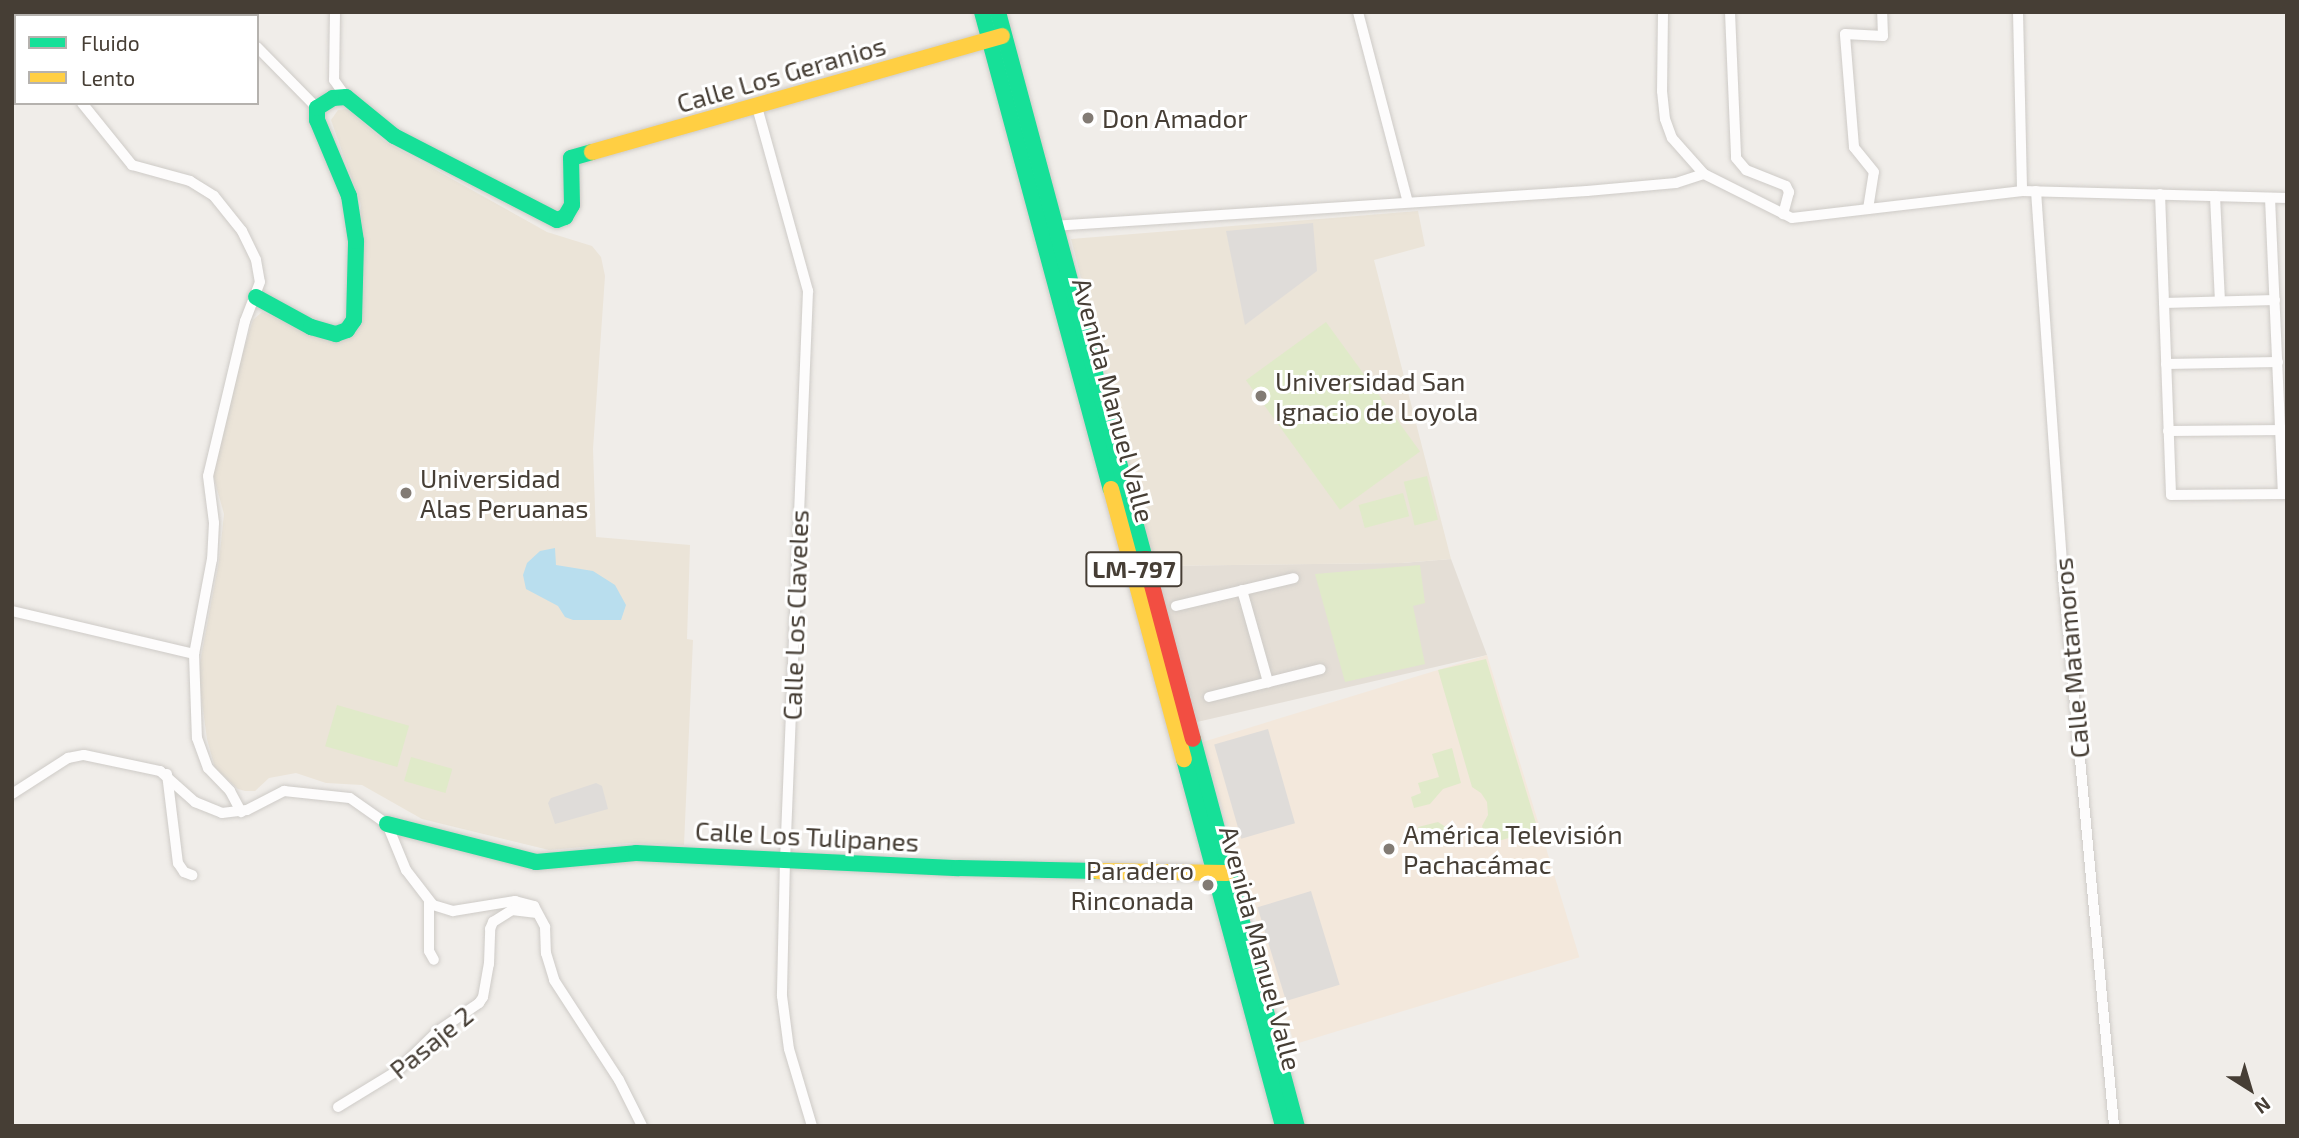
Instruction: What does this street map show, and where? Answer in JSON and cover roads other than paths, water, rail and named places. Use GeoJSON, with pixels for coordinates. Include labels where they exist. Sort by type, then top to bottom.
{"type":"FeatureCollection","features":[{"type":"Feature","properties":{"kind":"street"},"geometry":{"type":"LineString","coordinates":[[335,12],[334,80],[346,97]]}},
{"type":"Feature","properties":{"kind":"street","name":"Avenida Manuel Valle"},"geometry":{"type":"LineString","coordinates":[[982,12],[997,37],[1222,873],[1297,1126]]}},
{"type":"Feature","properties":{"kind":"street","name":"Avenida Manuel Valle"},"geometry":{"type":"LineString","coordinates":[[997,37],[998,12]]}},
{"type":"Feature","properties":{"kind":"street"},"geometry":{"type":"LineString","coordinates":[[1358,12],[1408,202]]}},
{"type":"Feature","properties":{"kind":"street"},"geometry":{"type":"LineString","coordinates":[[1663,12],[1660,62],[1665,119],[1672,138],[1704,174],[1792,218],[2022,191],[2287,198]]}},
{"type":"Feature","properties":{"kind":"street"},"geometry":{"type":"LineString","coordinates":[[1730,12],[1736,158],[1746,170],[1786,186],[1789,191],[1783,214]]}},
{"type":"Feature","properties":{"kind":"street"},"geometry":{"type":"LineString","coordinates":[[1868,209],[1874,172],[1854,147],[1845,34],[1883,36],[1882,12]]}},
{"type":"Feature","properties":{"kind":"street"},"geometry":{"type":"LineString","coordinates":[[2018,12],[2022,191]]}},
{"type":"Feature","properties":{"kind":"street","name":"Calle Los Geranios"},"geometry":{"type":"LineString","coordinates":[[346,97],[394,136],[549,218],[565,217],[572,205],[571,158],[997,37]]}},
{"type":"Feature","properties":{"kind":"street"},"geometry":{"type":"LineString","coordinates":[[256,297],[311,327],[336,334],[347,330],[354,320],[356,241],[349,196],[317,120],[317,108],[259,49]]}},
{"type":"Feature","properties":{"kind":"street"},"geometry":{"type":"LineString","coordinates":[[317,108],[333,98],[346,97]]}},
{"type":"Feature","properties":{"kind":"street"},"geometry":{"type":"LineString","coordinates":[[84,105],[132,165],[190,181],[214,196],[242,232],[256,260],[260,282],[245,321],[208,476],[214,523],[212,559],[194,654],[197,738],[208,768],[230,791],[241,812]]}},
{"type":"Feature","properties":{"kind":"street","name":"Calle Los Claveles"},"geometry":{"type":"LineString","coordinates":[[757,107],[808,291],[782,996],[789,1049],[812,1126]]}},
{"type":"Feature","properties":{"kind":"street"},"geometry":{"type":"LineString","coordinates":[[1048,227],[1676,183],[1704,174]]}},
{"type":"Feature","properties":{"kind":"street","name":"Calle Matamoros"},"geometry":{"type":"LineString","coordinates":[[2036,191],[2062,565],[2114,1126]]}},
{"type":"Feature","properties":{"kind":"street"},"geometry":{"type":"LineString","coordinates":[[2160,194],[2171,495],[2285,494],[2284,430],[2270,198]]}},
{"type":"Feature","properties":{"kind":"street"},"geometry":{"type":"LineString","coordinates":[[2216,196],[2220,302]]}},
{"type":"Feature","properties":{"kind":"street"},"geometry":{"type":"LineString","coordinates":[[2164,303],[2275,300]]}},
{"type":"Feature","properties":{"kind":"street"},"geometry":{"type":"LineString","coordinates":[[2166,364],[2278,362]]}},
{"type":"Feature","properties":{"kind":"street"},"geometry":{"type":"LineString","coordinates":[[2168,431],[2284,430]]}},
{"type":"Feature","properties":{"kind":"street"},"geometry":{"type":"LineString","coordinates":[[1176,606],[1294,578]]}},
{"type":"Feature","properties":{"kind":"street"},"geometry":{"type":"LineString","coordinates":[[1242,590],[1268,682]]}},
{"type":"Feature","properties":{"kind":"street"},"geometry":{"type":"LineString","coordinates":[[12,611],[194,654]]}},
{"type":"Feature","properties":{"kind":"street"},"geometry":{"type":"LineString","coordinates":[[1209,697],[1321,668]]}},
{"type":"Feature","properties":{"kind":"street"},"geometry":{"type":"LineString","coordinates":[[12,794],[77,756],[92,755],[167,775],[195,802],[222,813],[241,812],[276,793],[291,791],[350,798],[387,824],[406,870],[429,901],[439,908],[453,911],[524,901],[534,906],[540,914],[554,980],[619,1080],[642,1126]]}},
{"type":"Feature","properties":{"kind":"street"},"geometry":{"type":"LineString","coordinates":[[167,775],[178,863],[192,875]]}},
{"type":"Feature","properties":{"kind":"street","name":"Calle Los Tulipanes"},"geometry":{"type":"LineString","coordinates":[[387,824],[536,862],[636,853],[959,868],[1222,873]]}},
{"type":"Feature","properties":{"kind":"street","name":"Avenida Manuel Valle"},"geometry":{"type":"LineString","coordinates":[[1222,873],[1283,1126]]}},
{"type":"Feature","properties":{"kind":"street"},"geometry":{"type":"LineString","coordinates":[[429,901],[429,951],[434,960]]}},
{"type":"Feature","properties":{"kind":"street","name":"Pasaje 2"},"geometry":{"type":"LineString","coordinates":[[338,1107],[397,1071],[438,1031],[479,1003],[483,997],[489,964],[490,929],[493,922],[512,910],[529,910],[540,914]]}},
{"type":"Feature","properties":{"kind":"water"},"geometry":{"type":"Polygon","coordinates":[[[555,548],[556,565],[593,571],[615,585],[626,605],[621,620],[573,620],[565,617],[558,606],[526,589],[523,575],[527,563],[540,551],[555,548]]]}},
{"type":"Feature","properties":{"kind":"place","name":"Don Amador"},"geometry":{"type":"Point","coordinates":[1088,118]}},
{"type":"Feature","properties":{"kind":"place","name":"Universidad San Ignacio de Loyola"},"geometry":{"type":"Point","coordinates":[1261,396]}},
{"type":"Feature","properties":{"kind":"place","name":"Universidad Alas Peruanas"},"geometry":{"type":"Point","coordinates":[406,493]}},
{"type":"Feature","properties":{"kind":"place","name":"América Televisión Pachacámac"},"geometry":{"type":"Point","coordinates":[1389,849]}},
{"type":"Feature","properties":{"kind":"place","name":"Paradero Rinconada"},"geometry":{"type":"Point","coordinates":[1208,885]}}]}
